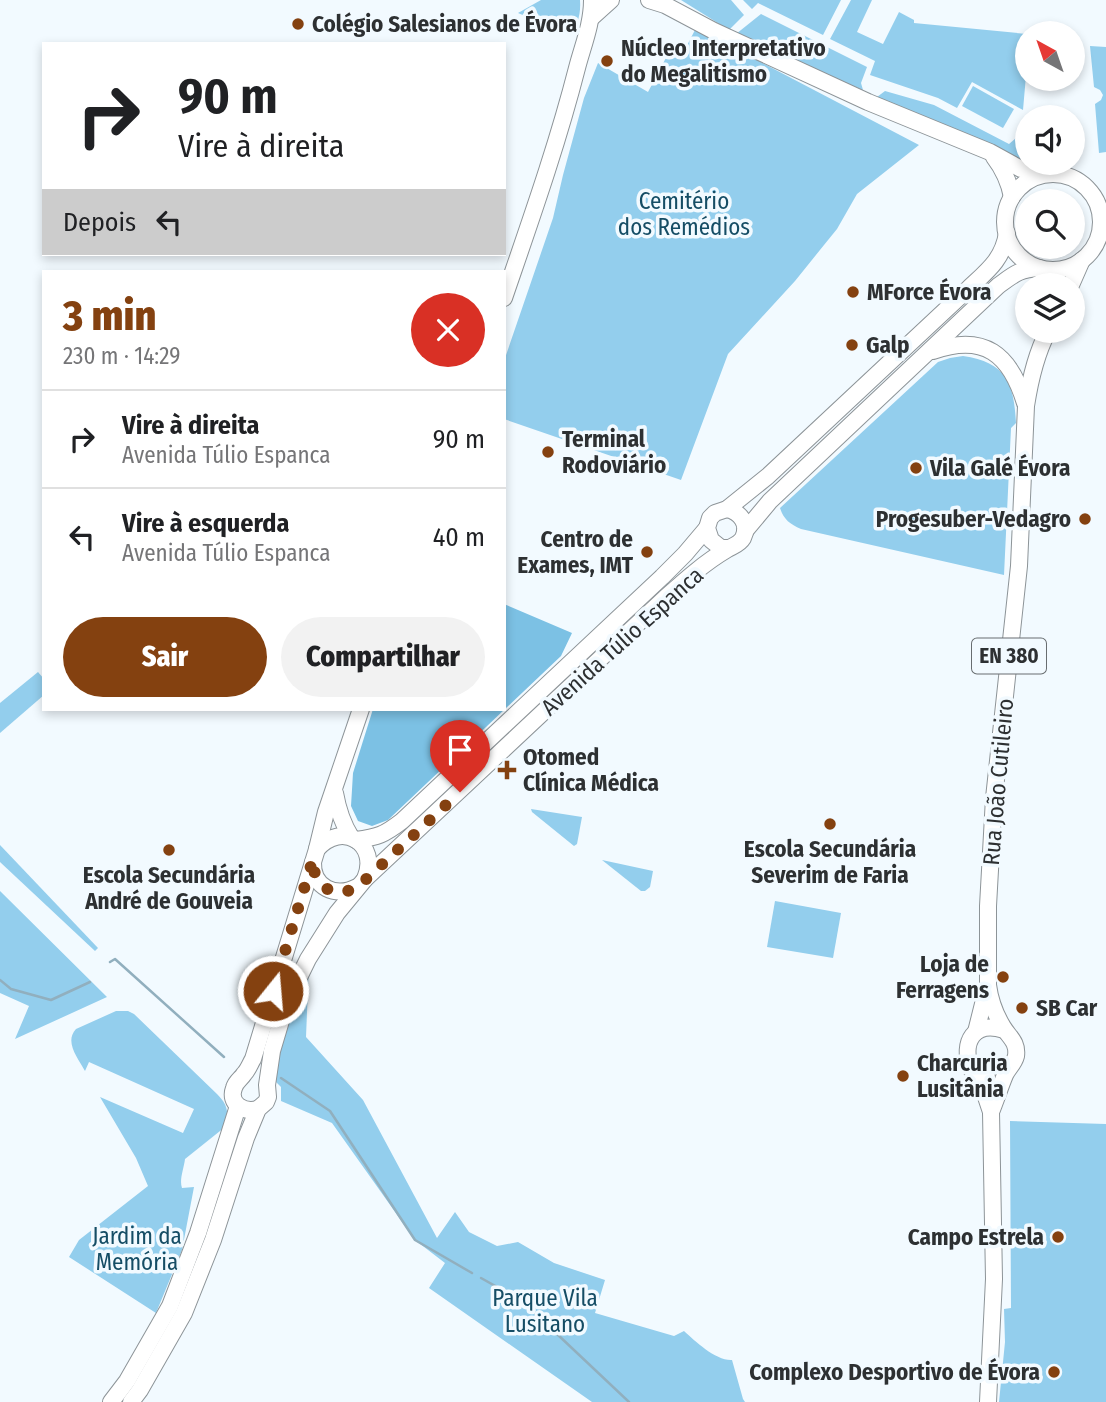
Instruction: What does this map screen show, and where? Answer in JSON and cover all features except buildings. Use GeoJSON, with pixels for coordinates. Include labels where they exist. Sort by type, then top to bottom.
{"type":"FeatureCollection","features":[{"type":"Feature","properties":{"kind":"main road"},"geometry":{"type":"LineString","coordinates":[[506,293],[564,115],[591,18],[592,0]]}},
{"type":"Feature","properties":{"kind":"main road"},"geometry":{"type":"LineString","coordinates":[[591,18],[611,0]]}},
{"type":"Feature","properties":{"kind":"main road"},"geometry":{"type":"LineString","coordinates":[[658,2],[714,31],[868,102],[990,152],[1015,166]]}},
{"type":"Feature","properties":{"kind":"main road"},"geometry":{"type":"LineString","coordinates":[[990,152],[1004,169],[1013,197]]}},
{"type":"Feature","properties":{"kind":"main road"},"geometry":{"type":"LineString","coordinates":[[1044,175],[1021,186],[1013,197],[1007,208],[1007,233],[1011,245],[1028,263],[1043,269],[1060,270],[1071,267],[1100,245],[1103,216],[1088,188],[1079,181],[1062,175]]}},
{"type":"Feature","properties":{"kind":"main road","name":"Avenida Túlio Espanca"},"geometry":{"type":"LineString","coordinates":[[315,854],[322,842],[329,838],[337,835],[354,838],[375,837],[388,832],[402,821],[662,577],[707,528],[710,517],[727,509],[768,476],[986,272],[999,258],[1007,233]]}},
{"type":"Feature","properties":{"kind":"main road"},"geometry":{"type":"LineString","coordinates":[[1076,273],[1082,260]]}},
{"type":"Feature","properties":{"kind":"main road","name":"Avenida Túlio Espanca"},"geometry":{"type":"LineString","coordinates":[[131,1402],[184,1313],[213,1240],[246,1138],[258,1109],[268,1097],[272,1048],[286,1003],[308,959],[337,913],[361,883],[665,598],[699,569],[739,543],[745,531],[770,502],[998,286],[1026,268],[1043,269]]}},
{"type":"Feature","properties":{"kind":"main road"},"geometry":{"type":"LineString","coordinates":[[1043,269],[1046,273]]}},
{"type":"Feature","properties":{"kind":"main road","name":"Rua João Cutileiro"},"geometry":{"type":"LineString","coordinates":[[991,1112],[1006,1072],[1016,1055],[1016,1045],[1004,1030],[994,1009],[988,985],[988,906],[995,798],[1018,566],[1026,406],[1035,363],[1043,343]]}},
{"type":"Feature","properties":{"kind":"main road"},"geometry":{"type":"LineString","coordinates":[[927,353],[958,344],[987,349],[1008,365],[1016,377],[1026,406]]}},
{"type":"Feature","properties":{"kind":"main road"},"geometry":{"type":"LineString","coordinates":[[727,509],[739,514],[745,531]]}},
{"type":"Feature","properties":{"kind":"main road","name":"Avenida Túlio Espanca"},"geometry":{"type":"LineString","coordinates":[[707,528],[710,541],[721,548],[728,548]]}},
{"type":"Feature","properties":{"kind":"main road"},"geometry":{"type":"LineString","coordinates":[[243,1077],[253,1059],[326,812],[360,711]]}},
{"type":"Feature","properties":{"kind":"main road"},"geometry":{"type":"LineString","coordinates":[[315,854],[313,869],[316,878],[330,890],[349,891],[361,883],[369,871],[368,853],[344,825],[334,791]]}},
{"type":"Feature","properties":{"kind":"main road","name":"Rua João Cutileiro"},"geometry":{"type":"LineString","coordinates":[[988,985],[976,1032],[966,1048],[971,1069],[978,1073],[991,1112],[994,1279],[988,1402]]}},
{"type":"Feature","properties":{"kind":"main road"},"geometry":{"type":"LineString","coordinates":[[976,1032],[985,1027],[1004,1030]]}},
{"type":"Feature","properties":{"kind":"main road"},"geometry":{"type":"LineString","coordinates":[[978,1073],[988,1077],[1006,1072]]}},
{"type":"Feature","properties":{"kind":"main road"},"geometry":{"type":"LineString","coordinates":[[258,1109],[247,1111],[238,1106],[233,1090],[237,1081],[254,1075],[267,1085]]}},
{"type":"Feature","properties":{"kind":"main road"},"geometry":{"type":"LineString","coordinates":[[111,1402],[127,1381],[170,1306],[198,1233],[238,1106]]}},
{"type":"Feature","properties":{"kind":"green space"},"geometry":{"type":"Polygon","coordinates":[[[541,0],[580,0],[578,19],[570,35],[518,13],[541,0]]]}},
{"type":"Feature","properties":{"kind":"green space"},"geometry":{"type":"Polygon","coordinates":[[[681,0],[731,0],[744,15],[729,30],[681,0]]]}},
{"type":"Feature","properties":{"kind":"green space"},"geometry":{"type":"Polygon","coordinates":[[[743,0],[841,0],[823,35],[758,3],[752,9],[743,0]]]}},
{"type":"Feature","properties":{"kind":"green space"},"geometry":{"type":"Polygon","coordinates":[[[851,0],[872,0],[857,32],[883,44],[899,12],[914,20],[914,23],[1015,33],[1015,91],[1025,91],[1023,105],[1015,106],[972,82],[957,108],[938,98],[870,75],[875,61],[830,39],[851,0]]]}},
{"type":"Feature","properties":{"kind":"green space"},"geometry":{"type":"Polygon","coordinates":[[[761,14],[867,67],[861,83],[863,90],[781,57],[736,34],[761,14]]]}},
{"type":"Feature","properties":{"kind":"green space","name":"Cemitério dos Remédios"},"geometry":{"type":"Polygon","coordinates":[[[696,28],[919,145],[857,194],[837,229],[795,281],[728,354],[681,480],[506,420],[506,355],[553,218],[584,98],[598,63],[648,92],[669,52],[681,57],[696,28]]]}},
{"type":"Feature","properties":{"kind":"green space"},"geometry":{"type":"Polygon","coordinates":[[[1090,46],[1106,47],[1106,152],[1099,153],[1095,104],[1103,95],[1094,87],[1090,46]]]}},
{"type":"Feature","properties":{"kind":"green space"},"geometry":{"type":"Polygon","coordinates":[[[973,86],[1014,109],[1003,128],[962,106],[973,86]]]}},
{"type":"Feature","properties":{"kind":"green space"},"geometry":{"type":"Polygon","coordinates":[[[885,91],[934,105],[1009,144],[1015,139],[1015,159],[877,97],[885,91]]]}},
{"type":"Feature","properties":{"kind":"green space","name":"Vila Galé Évora"},"geometry":{"type":"Polygon","coordinates":[[[963,356],[989,363],[998,369],[1010,386],[1013,396],[1016,423],[1011,428],[1004,575],[801,529],[786,519],[780,508],[938,362],[963,356]]]}},
{"type":"Feature","properties":{"kind":"green space"},"geometry":{"type":"Polygon","coordinates":[[[38,672],[42,677],[42,697],[0,733],[0,703],[38,672]]]}},
{"type":"Feature","properties":{"kind":"green space"},"geometry":{"type":"Polygon","coordinates":[[[531,809],[582,817],[577,844],[574,846],[531,809]]]}},
{"type":"Feature","properties":{"kind":"green space"},"geometry":{"type":"Polygon","coordinates":[[[0,845],[98,948],[95,951],[0,862],[0,845]]]}},
{"type":"Feature","properties":{"kind":"green space"},"geometry":{"type":"Polygon","coordinates":[[[602,860],[653,871],[650,887],[641,891],[602,860]]]}},
{"type":"Feature","properties":{"kind":"green space"},"geometry":{"type":"Polygon","coordinates":[[[0,891],[107,997],[15,1039],[29,1006],[0,993],[0,891]]]}},
{"type":"Feature","properties":{"kind":"green space"},"geometry":{"type":"Polygon","coordinates":[[[775,901],[841,913],[833,958],[767,947],[775,901]]]}},
{"type":"Feature","properties":{"kind":"green space","name":"Parque Vila Lusitano"},"geometry":{"type":"Polygon","coordinates":[[[309,964],[306,1037],[363,1100],[437,1238],[455,1212],[469,1232],[497,1246],[518,1242],[554,1263],[605,1280],[595,1313],[674,1336],[684,1331],[713,1354],[732,1360],[745,1402],[592,1402],[429,1288],[445,1263],[415,1240],[332,1123],[281,1101],[281,1087],[273,1079],[276,1049],[309,964]]]}},
{"type":"Feature","properties":{"kind":"green space","name":"Jardim da Memória"},"geometry":{"type":"Polygon","coordinates":[[[116,1011],[134,1014],[217,1094],[227,1109],[225,1127],[185,1159],[181,1185],[182,1188],[194,1187],[182,1250],[156,1313],[69,1257],[79,1240],[148,1186],[136,1158],[100,1097],[183,1133],[194,1109],[89,1062],[85,1071],[73,1050],[73,1034],[76,1029],[116,1011]]]}},
{"type":"Feature","properties":{"kind":"green space","name":"Campo Estrela"},"geometry":{"type":"Polygon","coordinates":[[[1010,1121],[1106,1124],[1106,1402],[999,1402],[1005,1342],[1004,1309],[1011,1308],[1010,1121]]]}},
{"type":"Feature","properties":{"kind":"shaded area"},"geometry":{"type":"Polygon","coordinates":[[[506,605],[572,633],[561,656],[506,708],[506,605]]]}},
{"type":"Feature","properties":{"kind":"shaded area"},"geometry":{"type":"Polygon","coordinates":[[[372,711],[503,711],[388,820],[372,826],[358,821],[351,806],[353,773],[372,711]]]}},
{"type":"Feature","properties":{"kind":"waterway"},"geometry":{"type":"LineString","coordinates":[[110,962],[115,959],[224,1057]]}},
{"type":"Feature","properties":{"kind":"waterway"},"geometry":{"type":"LineString","coordinates":[[0,980],[11,989],[51,1000],[90,982]]}},
{"type":"Feature","properties":{"kind":"waterway"},"geometry":{"type":"LineString","coordinates":[[281,1078],[330,1111],[415,1240],[472,1273]]}},
{"type":"Feature","properties":{"kind":"waterway"},"geometry":{"type":"LineString","coordinates":[[481,1278],[522,1301],[629,1402]]}},
{"type":"Feature","properties":{"kind":"place","name":"Colégio Salesianos de Évora"},"geometry":{"type":"Point","coordinates":[298,24]}},
{"type":"Feature","properties":{"kind":"place","name":"Núcleo Interpretativo do Megalitismo"},"geometry":{"type":"Point","coordinates":[607,61]}},
{"type":"Feature","properties":{"kind":"place","name":"MForce Évora"},"geometry":{"type":"Point","coordinates":[853,292]}},
{"type":"Feature","properties":{"kind":"place","name":"Galp"},"geometry":{"type":"Point","coordinates":[852,345]}},
{"type":"Feature","properties":{"kind":"place","name":"Terminal Rodoviário"},"geometry":{"type":"Point","coordinates":[548,452]}},
{"type":"Feature","properties":{"kind":"place","name":"Vila Galé Évora"},"geometry":{"type":"Point","coordinates":[916,468]}},
{"type":"Feature","properties":{"kind":"place","name":"Progesuber-Vedagro"},"geometry":{"type":"Point","coordinates":[1085,519]}},
{"type":"Feature","properties":{"kind":"place","name":"Centro de Exames, IMT"},"geometry":{"type":"Point","coordinates":[647,552]}},
{"type":"Feature","properties":{"kind":"place","name":"Otomed Clínica Médica"},"geometry":{"type":"Point","coordinates":[507,770]}},
{"type":"Feature","properties":{"kind":"place","name":"Escola Secundária Severim de Faria"},"geometry":{"type":"Point","coordinates":[830,824]}},
{"type":"Feature","properties":{"kind":"place","name":"Escola Secundária André de Gouveia"},"geometry":{"type":"Point","coordinates":[169,850]}},
{"type":"Feature","properties":{"kind":"place","name":"Loja de Ferragens"},"geometry":{"type":"Point","coordinates":[1003,977]}},
{"type":"Feature","properties":{"kind":"place","name":"SB Car"},"geometry":{"type":"Point","coordinates":[1022,1008]}},
{"type":"Feature","properties":{"kind":"place","name":"Charcuria Lusitânia"},"geometry":{"type":"Point","coordinates":[903,1076]}},
{"type":"Feature","properties":{"kind":"place","name":"Campo Estrela"},"geometry":{"type":"Point","coordinates":[1058,1237]}},
{"type":"Feature","properties":{"kind":"place","name":"Complexo Desportivo de Évora"},"geometry":{"type":"Point","coordinates":[1054,1372]}},
{"type":"Feature","properties":{"kind":"route"},"geometry":{"type":"LineString","coordinates":[[273,991],[313,859],[316,878],[322,885],[330,890],[349,891],[362,883],[460,792]]}}]}
